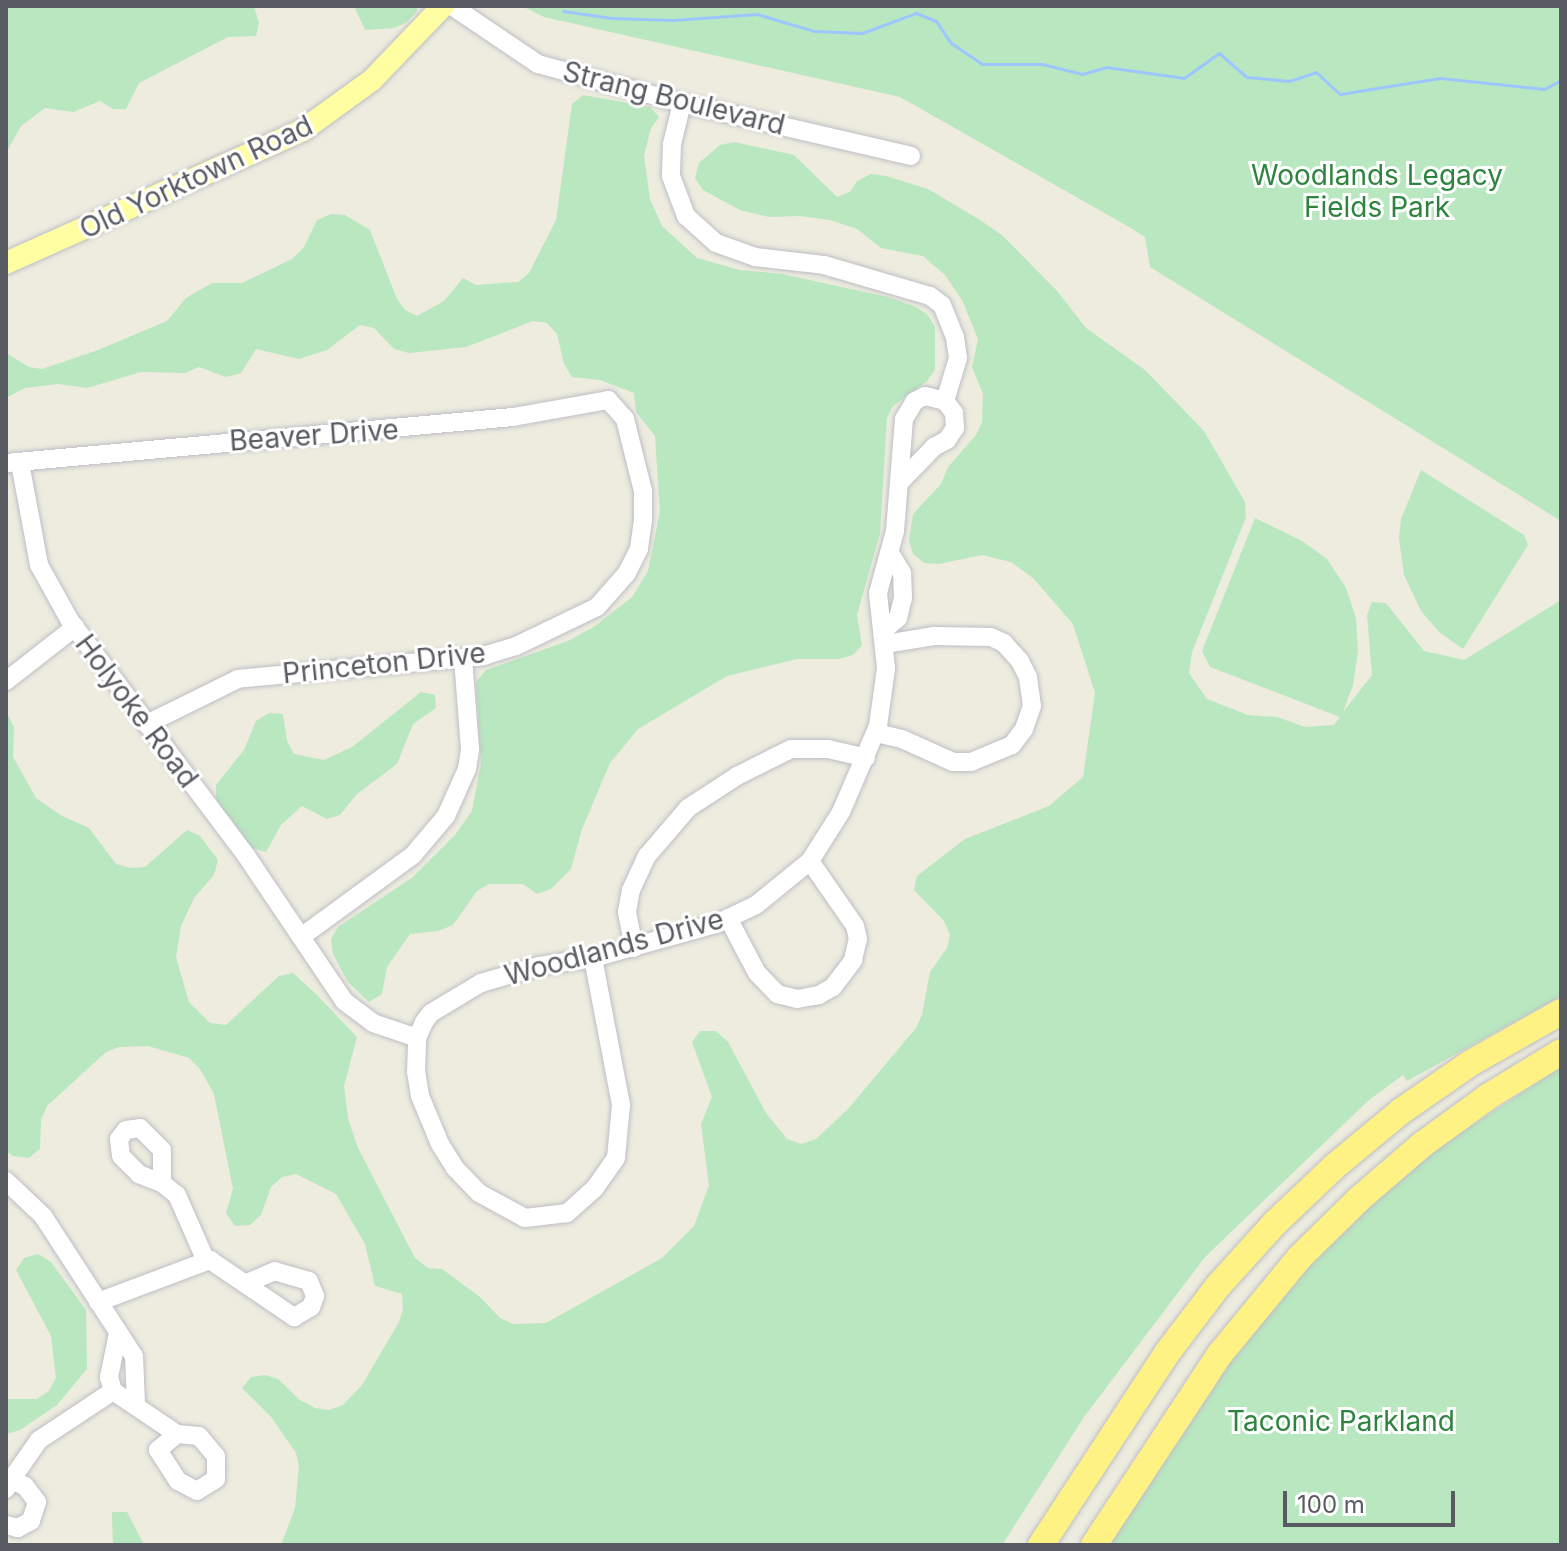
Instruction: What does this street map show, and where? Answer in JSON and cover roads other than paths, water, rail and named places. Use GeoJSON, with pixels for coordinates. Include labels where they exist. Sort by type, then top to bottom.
{"type":"FeatureCollection","features":[{"type":"Feature","properties":{"kind":"highway"},"geometry":{"type":"LineString","coordinates":[[1041,1545],[1167,1353],[1218,1286],[1275,1223],[1335,1166],[1400,1112],[1469,1064],[1561,1012]]}},
{"type":"Feature","properties":{"kind":"highway"},"geometry":{"type":"LineString","coordinates":[[1094,1545],[1220,1354],[1299,1258],[1359,1199],[1423,1144],[1489,1096],[1561,1052]]}},
{"type":"Feature","properties":{"kind":"main road","name":"Old Yorktown Road"},"geometry":{"type":"LineString","coordinates":[[6,263],[303,130],[372,80],[443,6]]}},
{"type":"Feature","properties":{"kind":"street","name":"Strang Boulevard"},"geometry":{"type":"LineString","coordinates":[[452,6],[538,64],[682,103],[911,156]]}},
{"type":"Feature","properties":{"kind":"street"},"geometry":{"type":"LineString","coordinates":[[682,103],[672,144],[671,176],[686,216],[716,243],[755,257],[824,265],[930,296],[942,305],[955,337],[958,358],[945,401],[954,413],[955,428],[947,440],[934,447],[901,481]]}},
{"type":"Feature","properties":{"kind":"street","name":"Woodlands Drive"},"geometry":{"type":"LineString","coordinates":[[417,1038],[431,1013],[481,983],[539,966],[634,948],[728,918],[782,887],[810,861],[833,826],[876,733],[886,668],[884,638],[898,618],[903,598],[902,573],[890,553],[908,409],[925,396],[945,401]]}},
{"type":"Feature","properties":{"kind":"street","name":"Beaver Drive"},"geometry":{"type":"LineString","coordinates":[[13,463],[513,417],[608,400],[618,408]]}},
{"type":"Feature","properties":{"kind":"street","name":"Princeton Drive"},"geometry":{"type":"LineString","coordinates":[[147,724],[238,679],[463,659],[516,646],[597,607],[627,573],[639,549],[643,491],[625,419],[618,408]]}},
{"type":"Feature","properties":{"kind":"street"},"geometry":{"type":"LineString","coordinates":[[906,430],[917,443],[934,447]]}},
{"type":"Feature","properties":{"kind":"street","name":"Holyoke Road"},"geometry":{"type":"LineString","coordinates":[[13,463],[39,565],[75,627],[247,857],[356,1012],[373,1023],[417,1038]]}},
{"type":"Feature","properties":{"kind":"street"},"geometry":{"type":"LineString","coordinates":[[6,681],[75,627]]}},
{"type":"Feature","properties":{"kind":"street"},"geometry":{"type":"LineString","coordinates":[[876,733],[902,739],[953,762],[971,762],[1012,745],[1024,729],[1032,706],[1028,677],[1020,661],[1004,643],[991,637],[884,638]]}},
{"type":"Feature","properties":{"kind":"street"},"geometry":{"type":"LineString","coordinates":[[301,937],[413,855],[446,816],[463,781],[470,749],[463,659]]}},
{"type":"Feature","properties":{"kind":"street"},"geometry":{"type":"LineString","coordinates":[[634,948],[627,912],[631,890],[647,856],[688,808],[737,776],[791,749],[815,747],[866,758]]}},
{"type":"Feature","properties":{"kind":"street"},"geometry":{"type":"LineString","coordinates":[[728,918],[757,973],[777,994],[797,999],[819,995],[833,987],[848,972],[858,939],[849,913],[810,861]]}},
{"type":"Feature","properties":{"kind":"street"},"geometry":{"type":"LineString","coordinates":[[417,1038],[420,1096],[440,1144],[455,1168],[479,1193],[510,1213],[538,1219],[567,1213],[607,1174],[616,1158],[619,1137],[621,1105],[593,958]]}},
{"type":"Feature","properties":{"kind":"street"},"geometry":{"type":"LineString","coordinates":[[6,1181],[43,1216],[137,1365],[136,1404]]}},
{"type":"Feature","properties":{"kind":"street"},"geometry":{"type":"LineString","coordinates":[[162,1183],[177,1195],[206,1261]]}},
{"type":"Feature","properties":{"kind":"street"},"geometry":{"type":"LineString","coordinates":[[98,1302],[206,1261],[218,1263],[247,1283]]}},
{"type":"Feature","properties":{"kind":"street"},"geometry":{"type":"LineString","coordinates":[[118,1333],[109,1377],[113,1391],[177,1434]]}},
{"type":"Feature","properties":{"kind":"street"},"geometry":{"type":"LineString","coordinates":[[6,1525],[18,1528],[36,1514],[34,1495],[8,1484],[39,1440],[113,1391]]}},
{"type":"Feature","properties":{"kind":"waterway"},"geometry":{"type":"LineString","coordinates":[[563,11],[611,18],[673,20],[757,14],[814,31],[862,33],[916,13],[936,21],[951,43],[982,64],[1042,64],[1082,74],[1106,67],[1184,78],[1219,53],[1247,77],[1289,81],[1316,72],[1340,94],[1440,78],[1544,89],[1561,80]]}},
{"type":"Feature","properties":{"kind":"park label","name":"Woodlands Legacy Fields Park"},"geometry":{"type":"Point","coordinates":[1377,191]}},
{"type":"Feature","properties":{"kind":"park label","name":"Taconic Parkland"},"geometry":{"type":"Point","coordinates":[1341,1421]}}]}
